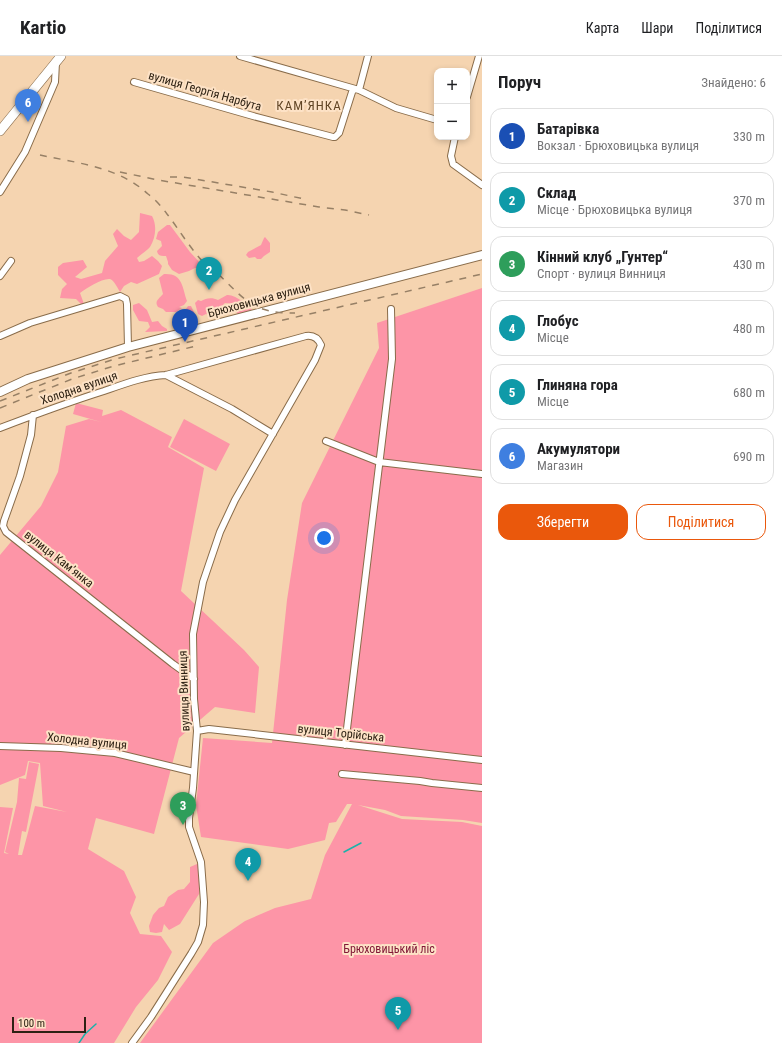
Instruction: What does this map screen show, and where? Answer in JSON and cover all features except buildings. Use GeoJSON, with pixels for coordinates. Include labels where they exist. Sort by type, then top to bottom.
{"type":"FeatureCollection","features":[{"type":"Feature","properties":{"kind":"main road"},"geometry":{"type":"LineString","coordinates":[[0,131],[59,59]]}},
{"type":"Feature","properties":{"kind":"main road","name":"Брюховицька вулиця"},"geometry":{"type":"LineString","coordinates":[[0,392],[28,379],[128,347],[482,255]]}},
{"type":"Feature","properties":{"kind":"street"},"geometry":{"type":"LineString","coordinates":[[240,56],[356,90],[396,108],[434,119]]}},
{"type":"Feature","properties":{"kind":"street"},"geometry":{"type":"LineString","coordinates":[[356,90],[368,56]]}},
{"type":"Feature","properties":{"kind":"street"},"geometry":{"type":"LineString","coordinates":[[470,87],[479,56]]}},
{"type":"Feature","properties":{"kind":"street"},"geometry":{"type":"LineString","coordinates":[[0,192],[25,152],[56,82],[59,59]]}},
{"type":"Feature","properties":{"kind":"street","name":"вулиця Георгія Нарбута"},"geometry":{"type":"LineString","coordinates":[[134,82],[333,138],[339,133],[356,90]]}},
{"type":"Feature","properties":{"kind":"street"},"geometry":{"type":"LineString","coordinates":[[454,140],[450,156],[453,164],[482,185]]}},
{"type":"Feature","properties":{"kind":"street"},"geometry":{"type":"LineString","coordinates":[[0,276],[11,261]]}},
{"type":"Feature","properties":{"kind":"street"},"geometry":{"type":"LineString","coordinates":[[0,336],[30,323],[120,296],[126,299],[127,304],[128,347]]}},
{"type":"Feature","properties":{"kind":"street"},"geometry":{"type":"LineString","coordinates":[[345,745],[392,359],[391,308]]}},
{"type":"Feature","properties":{"kind":"street","name":"Холодна вулиця"},"geometry":{"type":"LineString","coordinates":[[0,428],[126,383],[166,375],[306,336],[313,336],[321,345]]}},
{"type":"Feature","properties":{"kind":"street","name":"вулиця Винниця"},"geometry":{"type":"LineString","coordinates":[[132,1043],[151,1017],[198,942],[203,925],[204,902],[201,862],[189,827],[197,731],[194,679],[194,634],[204,582],[211,556],[235,500],[315,360],[321,345]]}},
{"type":"Feature","properties":{"kind":"street"},"geometry":{"type":"LineString","coordinates":[[166,375],[232,409],[273,434]]}},
{"type":"Feature","properties":{"kind":"street","name":"вулиця Камʼянка"},"geometry":{"type":"LineString","coordinates":[[33,415],[22,470],[4,521],[3,526],[6,532],[194,679]]}},
{"type":"Feature","properties":{"kind":"street"},"geometry":{"type":"LineString","coordinates":[[326,441],[379,462],[482,474]]}},
{"type":"Feature","properties":{"kind":"street","name":"вулиця Торійська"},"geometry":{"type":"LineString","coordinates":[[197,731],[209,729],[482,760]]}},
{"type":"Feature","properties":{"kind":"street","name":"Холодна вулиця"},"geometry":{"type":"LineString","coordinates":[[0,746],[61,748],[115,753],[194,772]]}},
{"type":"Feature","properties":{"kind":"street"},"geometry":{"type":"LineString","coordinates":[[342,774],[482,788]]}},
{"type":"Feature","properties":{"kind":"green space"},"geometry":{"type":"Polygon","coordinates":[[[140,213],[152,216],[155,223],[155,231],[154,239],[150,247],[137,258],[139,262],[152,256],[162,266],[159,274],[137,284],[131,282],[124,286],[120,292],[110,279],[99,282],[80,293],[84,304],[81,304],[76,299],[60,298],[62,289],[67,284],[58,275],[58,267],[63,263],[83,260],[87,267],[75,277],[81,279],[102,273],[105,261],[118,246],[113,234],[117,229],[131,240],[139,232],[140,213]]]}},
{"type":"Feature","properties":{"kind":"green space"},"geometry":{"type":"Polygon","coordinates":[[[167,225],[170,225],[190,252],[203,266],[200,269],[195,268],[179,274],[172,270],[168,264],[166,256],[161,256],[158,254],[157,251],[162,246],[161,241],[156,239],[158,232],[167,225]]]}},
{"type":"Feature","properties":{"kind":"green space"},"geometry":{"type":"Polygon","coordinates":[[[265,237],[270,243],[270,252],[261,259],[257,259],[255,257],[249,258],[246,255],[248,252],[261,245],[265,237]]]}},
{"type":"Feature","properties":{"kind":"green space"},"geometry":{"type":"Polygon","coordinates":[[[164,274],[175,276],[183,286],[187,301],[184,305],[179,307],[182,308],[176,312],[166,312],[157,305],[158,300],[163,294],[159,278],[164,274]]]}},
{"type":"Feature","properties":{"kind":"green space","name":"Брюховицький ліс"},"geometry":{"type":"Polygon","coordinates":[[[482,288],[482,823],[463,820],[401,816],[385,810],[358,805],[402,819],[462,822],[482,826],[482,1043],[140,1043],[213,943],[245,921],[275,908],[311,899],[325,855],[352,804],[347,804],[336,822],[329,823],[325,840],[288,849],[201,837],[196,805],[203,738],[272,743],[287,600],[302,503],[379,348],[377,323],[482,288]]]}},
{"type":"Feature","properties":{"kind":"green space"},"geometry":{"type":"Polygon","coordinates":[[[227,295],[234,296],[245,303],[254,312],[238,315],[236,311],[238,307],[235,304],[225,303],[211,316],[206,314],[202,316],[198,314],[195,303],[198,300],[201,301],[211,298],[218,300],[227,295]]]}},
{"type":"Feature","properties":{"kind":"green space"},"geometry":{"type":"Polygon","coordinates":[[[139,303],[147,310],[152,322],[158,321],[167,329],[167,331],[145,332],[150,327],[148,322],[139,321],[133,310],[133,305],[139,303]]]}},
{"type":"Feature","properties":{"kind":"green space"},"geometry":{"type":"Polygon","coordinates":[[[188,306],[191,306],[194,312],[196,322],[192,325],[175,329],[173,326],[186,324],[190,321],[186,309],[188,306]]]}},
{"type":"Feature","properties":{"kind":"green space"},"geometry":{"type":"Polygon","coordinates":[[[76,403],[103,410],[102,416],[121,410],[172,437],[168,447],[204,468],[181,591],[244,650],[259,667],[255,713],[215,707],[179,738],[154,834],[96,818],[88,849],[124,871],[136,897],[130,913],[140,934],[161,936],[172,952],[158,980],[136,1007],[114,1043],[0,1043],[0,807],[13,808],[4,853],[9,854],[5,852],[17,802],[19,778],[26,779],[29,762],[39,764],[26,832],[22,831],[18,855],[22,855],[35,806],[67,812],[43,806],[40,763],[28,761],[25,775],[0,785],[0,555],[41,506],[58,472],[66,426],[89,419],[101,422],[73,414],[76,403]]]}},
{"type":"Feature","properties":{"kind":"green space"},"geometry":{"type":"Polygon","coordinates":[[[184,419],[230,444],[216,471],[170,447],[184,419]]]}},
{"type":"Feature","properties":{"kind":"green space"},"geometry":{"type":"Polygon","coordinates":[[[200,864],[199,894],[180,924],[169,930],[164,924],[162,932],[150,932],[149,926],[153,915],[159,908],[164,906],[168,897],[178,890],[184,889],[190,882],[190,867],[200,864]]]}},
{"type":"Feature","properties":{"kind":"waterway"},"geometry":{"type":"LineString","coordinates":[[344,852],[361,843]]}},
{"type":"Feature","properties":{"kind":"waterway"},"geometry":{"type":"LineString","coordinates":[[79,1043],[85,1034],[96,1024]]}},
{"type":"Feature","properties":{"kind":"railway"},"geometry":{"type":"LineString","coordinates":[[40,155],[97,167],[137,185],[161,206],[202,261],[214,270],[241,296],[258,307],[280,313],[295,313]]}},
{"type":"Feature","properties":{"kind":"railway"},"geometry":{"type":"LineString","coordinates":[[120,172],[158,180],[369,215]]}},
{"type":"Feature","properties":{"kind":"railway"},"geometry":{"type":"LineString","coordinates":[[170,177],[183,177],[304,199]]}},
{"type":"Feature","properties":{"kind":"railway"},"geometry":{"type":"LineString","coordinates":[[0,401],[71,373],[115,359],[482,274]]}},
{"type":"Feature","properties":{"kind":"railway"},"geometry":{"type":"LineString","coordinates":[[0,408],[72,379],[114,366],[196,346]]}},
{"type":"Feature","properties":{"kind":"place","name":"Акумулятори"},"geometry":{"type":"Point","coordinates":[28,122]}},
{"type":"Feature","properties":{"kind":"place","name":"Склад"},"geometry":{"type":"Point","coordinates":[209,290]}},
{"type":"Feature","properties":{"kind":"place","name":"Батарівка"},"geometry":{"type":"Point","coordinates":[185,342]}},
{"type":"Feature","properties":{"kind":"place","name":"Кінний клуб „Гунтер“"},"geometry":{"type":"Point","coordinates":[183,825]}},
{"type":"Feature","properties":{"kind":"place","name":"Глобус"},"geometry":{"type":"Point","coordinates":[248,881]}},
{"type":"Feature","properties":{"kind":"place","name":"Глиняна гора"},"geometry":{"type":"Point","coordinates":[398,1030]}},
{"type":"Feature","properties":{"kind":"district","name":"КАМ’ЯНКА"},"geometry":{"type":"Point","coordinates":[309,105]}}]}
